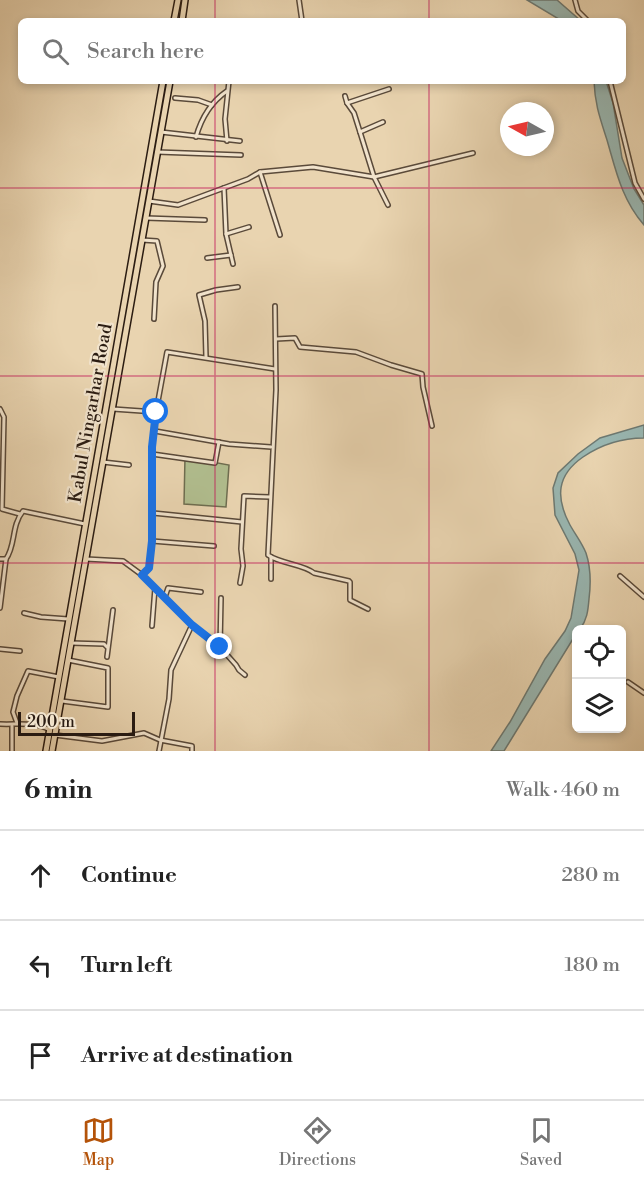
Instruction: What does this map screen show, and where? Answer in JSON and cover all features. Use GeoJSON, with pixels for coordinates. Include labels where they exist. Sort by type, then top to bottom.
{"type":"FeatureCollection","features":[{"type":"Feature","properties":{"kind":"highway"},"geometry":{"type":"LineString","coordinates":[[175,18],[178,0]]}},
{"type":"Feature","properties":{"kind":"highway"},"geometry":{"type":"LineString","coordinates":[[183,18],[186,0]]}},
{"type":"Feature","properties":{"kind":"highway","name":"Kabul Ningarhar Road"},"geometry":{"type":"LineString","coordinates":[[46,751],[163,84]]}},
{"type":"Feature","properties":{"kind":"highway","name":"Kabul Ningarhar Road"},"geometry":{"type":"LineString","coordinates":[[52,751],[170,84]]}},
{"type":"Feature","properties":{"kind":"street"},"geometry":{"type":"LineString","coordinates":[[299,0],[302,18]]}},
{"type":"Feature","properties":{"kind":"street"},"geometry":{"type":"LineString","coordinates":[[575,0],[578,11],[585,18]]}},
{"type":"Feature","properties":{"kind":"street"},"geometry":{"type":"LineString","coordinates":[[227,141],[225,119],[228,84]]}},
{"type":"Feature","properties":{"kind":"street"},"geometry":{"type":"LineString","coordinates":[[611,84],[635,183],[644,199]]}},
{"type":"Feature","properties":{"kind":"street"},"geometry":{"type":"LineString","coordinates":[[347,103],[389,89]]}},
{"type":"Feature","properties":{"kind":"street"},"geometry":{"type":"LineString","coordinates":[[196,137],[201,121],[212,105],[227,91]]}},
{"type":"Feature","properties":{"kind":"street"},"geometry":{"type":"LineString","coordinates":[[345,96],[354,113],[374,177],[388,205]]}},
{"type":"Feature","properties":{"kind":"street"},"geometry":{"type":"LineString","coordinates":[[175,98],[199,100],[212,105]]}},
{"type":"Feature","properties":{"kind":"street"},"geometry":{"type":"LineString","coordinates":[[360,132],[382,122]]}},
{"type":"Feature","properties":{"kind":"street"},"geometry":{"type":"LineString","coordinates":[[161,132],[240,141]]}},
{"type":"Feature","properties":{"kind":"street"},"geometry":{"type":"LineString","coordinates":[[157,152],[241,155]]}},
{"type":"Feature","properties":{"kind":"street"},"geometry":{"type":"LineString","coordinates":[[149,201],[178,205],[260,172],[313,167],[374,177],[473,153]]}},
{"type":"Feature","properties":{"kind":"street"},"geometry":{"type":"LineString","coordinates":[[260,172],[280,235]]}},
{"type":"Feature","properties":{"kind":"street"},"geometry":{"type":"LineString","coordinates":[[224,188],[226,234],[233,264]]}},
{"type":"Feature","properties":{"kind":"street"},"geometry":{"type":"LineString","coordinates":[[146,218],[205,220]]}},
{"type":"Feature","properties":{"kind":"street"},"geometry":{"type":"LineString","coordinates":[[226,234],[249,227]]}},
{"type":"Feature","properties":{"kind":"street"},"geometry":{"type":"LineString","coordinates":[[142,240],[157,241],[163,266],[156,282],[154,319]]}},
{"type":"Feature","properties":{"kind":"street"},"geometry":{"type":"LineString","coordinates":[[207,258],[231,255]]}},
{"type":"Feature","properties":{"kind":"street"},"geometry":{"type":"LineString","coordinates":[[206,357],[206,321],[199,295],[238,287]]}},
{"type":"Feature","properties":{"kind":"street"},"geometry":{"type":"LineString","coordinates":[[272,579],[271,557],[268,555],[271,447],[275,414],[275,306]]}},
{"type":"Feature","properties":{"kind":"street"},"geometry":{"type":"LineString","coordinates":[[276,339],[296,338],[300,347],[356,352],[422,374],[432,426]]}},
{"type":"Feature","properties":{"kind":"street"},"geometry":{"type":"LineString","coordinates":[[142,575],[149,568],[152,541],[154,430],[167,352],[275,369]]}},
{"type":"Feature","properties":{"kind":"street"},"geometry":{"type":"LineString","coordinates":[[112,408],[156,412]]}},
{"type":"Feature","properties":{"kind":"street"},"geometry":{"type":"LineString","coordinates":[[0,409],[4,417],[2,509],[20,514]]}},
{"type":"Feature","properties":{"kind":"street"},"geometry":{"type":"LineString","coordinates":[[154,430],[219,442],[271,447]]}},
{"type":"Feature","properties":{"kind":"street"},"geometry":{"type":"LineString","coordinates":[[152,454],[215,464],[219,442]]}},
{"type":"Feature","properties":{"kind":"street"},"geometry":{"type":"LineString","coordinates":[[103,462],[129,465]]}},
{"type":"Feature","properties":{"kind":"street"},"geometry":{"type":"LineString","coordinates":[[240,583],[243,566],[241,549],[244,496],[270,497]]}},
{"type":"Feature","properties":{"kind":"street"},"geometry":{"type":"LineString","coordinates":[[0,608],[6,559],[10,553],[17,519],[22,511],[86,524]]}},
{"type":"Feature","properties":{"kind":"street"},"geometry":{"type":"LineString","coordinates":[[153,513],[242,522]]}},
{"type":"Feature","properties":{"kind":"street"},"geometry":{"type":"LineString","coordinates":[[152,541],[214,546]]}},
{"type":"Feature","properties":{"kind":"street"},"geometry":{"type":"LineString","coordinates":[[271,557],[314,573],[349,581],[350,600],[368,609]]}},
{"type":"Feature","properties":{"kind":"street"},"geometry":{"type":"LineString","coordinates":[[0,559],[6,559]]}},
{"type":"Feature","properties":{"kind":"street"},"geometry":{"type":"LineString","coordinates":[[86,559],[123,561],[142,575],[192,625],[220,647],[245,675]]}},
{"type":"Feature","properties":{"kind":"street"},"geometry":{"type":"LineString","coordinates":[[620,576],[644,597]]}},
{"type":"Feature","properties":{"kind":"street"},"geometry":{"type":"LineString","coordinates":[[152,626],[155,588]]}},
{"type":"Feature","properties":{"kind":"street"},"geometry":{"type":"LineString","coordinates":[[165,597],[168,588],[201,592]]}},
{"type":"Feature","properties":{"kind":"street"},"geometry":{"type":"LineString","coordinates":[[220,647],[221,598]]}},
{"type":"Feature","properties":{"kind":"street"},"geometry":{"type":"LineString","coordinates":[[106,657],[113,610]]}},
{"type":"Feature","properties":{"kind":"street"},"geometry":{"type":"LineString","coordinates":[[24,613],[68,619]]}},
{"type":"Feature","properties":{"kind":"street"},"geometry":{"type":"LineString","coordinates":[[159,751],[169,699],[171,670],[192,625]]}},
{"type":"Feature","properties":{"kind":"street"},"geometry":{"type":"LineString","coordinates":[[71,643],[104,644],[107,647]]}},
{"type":"Feature","properties":{"kind":"street"},"geometry":{"type":"LineString","coordinates":[[0,649],[20,651]]}},
{"type":"Feature","properties":{"kind":"street"},"geometry":{"type":"LineString","coordinates":[[62,700],[108,707],[108,668],[68,660]]}},
{"type":"Feature","properties":{"kind":"street"},"geometry":{"type":"LineString","coordinates":[[18,723],[13,712],[28,671],[59,677]]}},
{"type":"Feature","properties":{"kind":"street"},"geometry":{"type":"LineString","coordinates":[[628,682],[644,693]]}},
{"type":"Feature","properties":{"kind":"street"},"geometry":{"type":"LineString","coordinates":[[0,724],[12,726],[18,723],[45,727],[50,730]]}},
{"type":"Feature","properties":{"kind":"street"},"geometry":{"type":"LineString","coordinates":[[12,726],[12,751]]}},
{"type":"Feature","properties":{"kind":"street"},"geometry":{"type":"LineString","coordinates":[[55,735],[102,741],[144,733],[160,740],[192,746],[192,751]]}},
{"type":"Feature","properties":{"kind":"green space"},"geometry":{"type":"Polygon","coordinates":[[[185,457],[229,465],[226,507],[184,504],[185,457]]]}},
{"type":"Feature","properties":{"kind":"water"},"geometry":{"type":"Polygon","coordinates":[[[527,0],[557,0],[578,18],[557,18],[527,0]]]}},
{"type":"Feature","properties":{"kind":"water"},"geometry":{"type":"Polygon","coordinates":[[[594,84],[607,84],[613,103],[622,158],[634,189],[644,205],[644,225],[625,195],[595,97],[594,84]]]}},
{"type":"Feature","properties":{"kind":"water"},"geometry":{"type":"Polygon","coordinates":[[[644,425],[644,438],[612,443],[583,457],[568,471],[561,487],[565,515],[586,553],[589,564],[590,587],[587,615],[582,625],[572,625],[572,640],[504,751],[491,751],[571,618],[579,570],[575,554],[555,515],[553,488],[558,473],[600,438],[644,425]]]}},
{"type":"Feature","properties":{"kind":"route"},"geometry":{"type":"LineString","coordinates":[[156,412],[152,447],[151,553],[149,568],[142,575],[206,638],[220,647]]}}]}
